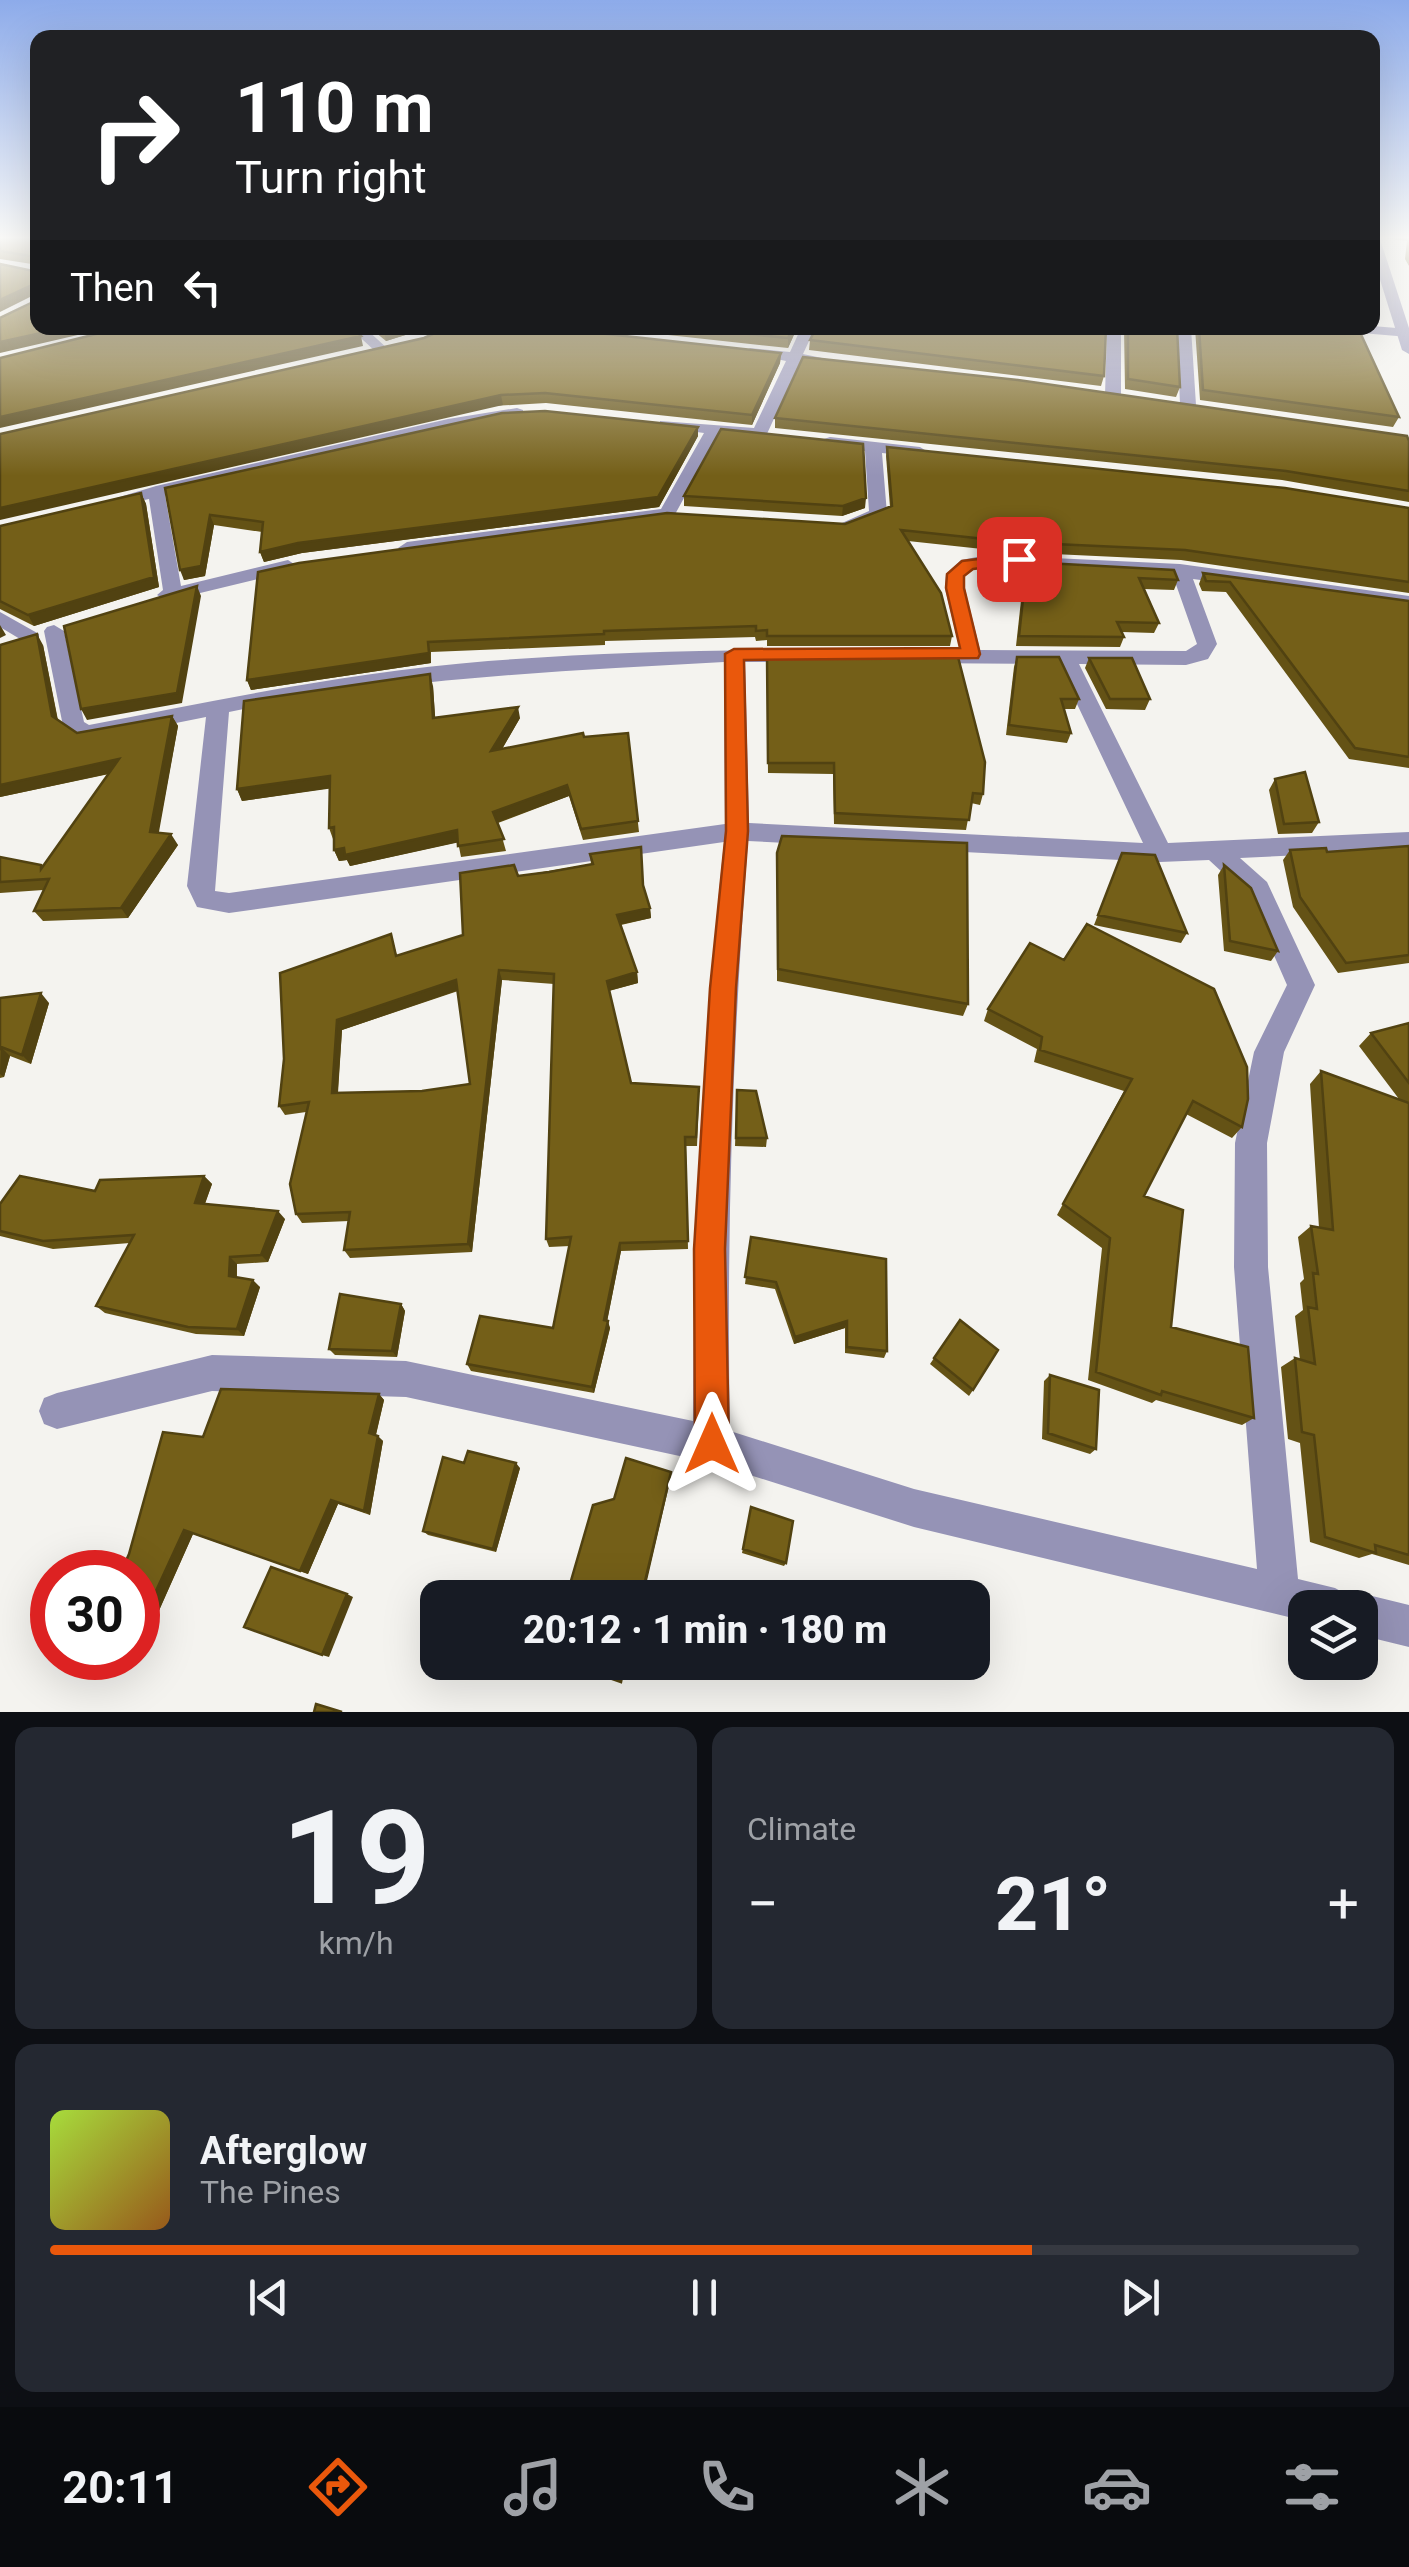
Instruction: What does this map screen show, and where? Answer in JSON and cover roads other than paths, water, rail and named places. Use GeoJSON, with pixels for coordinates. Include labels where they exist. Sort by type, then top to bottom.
{"type":"FeatureCollection","features":[{"type":"Feature","properties":{"kind":"street"},"geometry":{"type":"LineString","coordinates":[[1380,331],[1405,333],[1409,350]]}},
{"type":"Feature","properties":{"kind":"street"},"geometry":{"type":"LineString","coordinates":[[362,353],[387,348],[368,335]]}},
{"type":"Feature","properties":{"kind":"street"},"geometry":{"type":"LineString","coordinates":[[760,434],[805,335]]}},
{"type":"Feature","properties":{"kind":"street"},"geometry":{"type":"LineString","coordinates":[[1113,395],[1114,335]]}},
{"type":"Feature","properties":{"kind":"street"},"geometry":{"type":"LineString","coordinates":[[1184,335],[1188,405]]}},
{"type":"Feature","properties":{"kind":"street"},"geometry":{"type":"LineString","coordinates":[[742,352],[852,364]]}},
{"type":"Feature","properties":{"kind":"street"},"geometry":{"type":"LineString","coordinates":[[1094,393],[1132,398]]}},
{"type":"Feature","properties":{"kind":"street"},"geometry":{"type":"LineString","coordinates":[[1170,403],[1206,408]]}},
{"type":"Feature","properties":{"kind":"street"},"geometry":{"type":"LineString","coordinates":[[98,505],[448,424],[531,413]]}},
{"type":"Feature","properties":{"kind":"street"},"geometry":{"type":"LineString","coordinates":[[646,422],[779,436]]}},
{"type":"Feature","properties":{"kind":"street"},"geometry":{"type":"LineString","coordinates":[[395,550],[676,515],[714,429]]}},
{"type":"Feature","properties":{"kind":"street"},"geometry":{"type":"LineString","coordinates":[[817,440],[931,453]]}},
{"type":"Feature","properties":{"kind":"street"},"geometry":{"type":"LineString","coordinates":[[823,524],[843,525],[878,514],[873,447]]}},
{"type":"Feature","properties":{"kind":"street"},"geometry":{"type":"LineString","coordinates":[[156,492],[164,596],[302,563]]}},
{"type":"Feature","properties":{"kind":"street"},"geometry":{"type":"LineString","coordinates":[[971,654],[955,588],[956,574],[968,564],[1019,559],[1180,570],[1409,602]]}},
{"type":"Feature","properties":{"kind":"street"},"geometry":{"type":"LineString","coordinates":[[0,648],[62,628],[74,726],[86,733],[314,688],[486,668],[734,654],[1186,658],[1201,654],[1206,644],[1180,570]]}},
{"type":"Feature","properties":{"kind":"street"},"geometry":{"type":"LineString","coordinates":[[0,618],[32,638]]}},
{"type":"Feature","properties":{"kind":"street"},"geometry":{"type":"LineString","coordinates":[[712,1444],[710,1249],[723,988],[737,831],[734,654]]}},
{"type":"Feature","properties":{"kind":"street"},"geometry":{"type":"LineString","coordinates":[[1065,656],[1160,853]]}},
{"type":"Feature","properties":{"kind":"street"},"geometry":{"type":"LineString","coordinates":[[218,710],[200,886],[206,900],[247,901],[737,831],[1160,853],[1409,841]]}},
{"type":"Feature","properties":{"kind":"street"},"geometry":{"type":"LineString","coordinates":[[1215,851],[1258,889],[1301,985],[1269,1052],[1251,1142],[1252,1267],[1279,1594]]}},
{"type":"Feature","properties":{"kind":"street"},"geometry":{"type":"LineString","coordinates":[[57,1411],[212,1374],[406,1379],[712,1444],[914,1508],[1288,1596]]}},
{"type":"Feature","properties":{"kind":"street"},"geometry":{"type":"LineString","coordinates":[[1378,1618],[1409,1626]]}}]}
